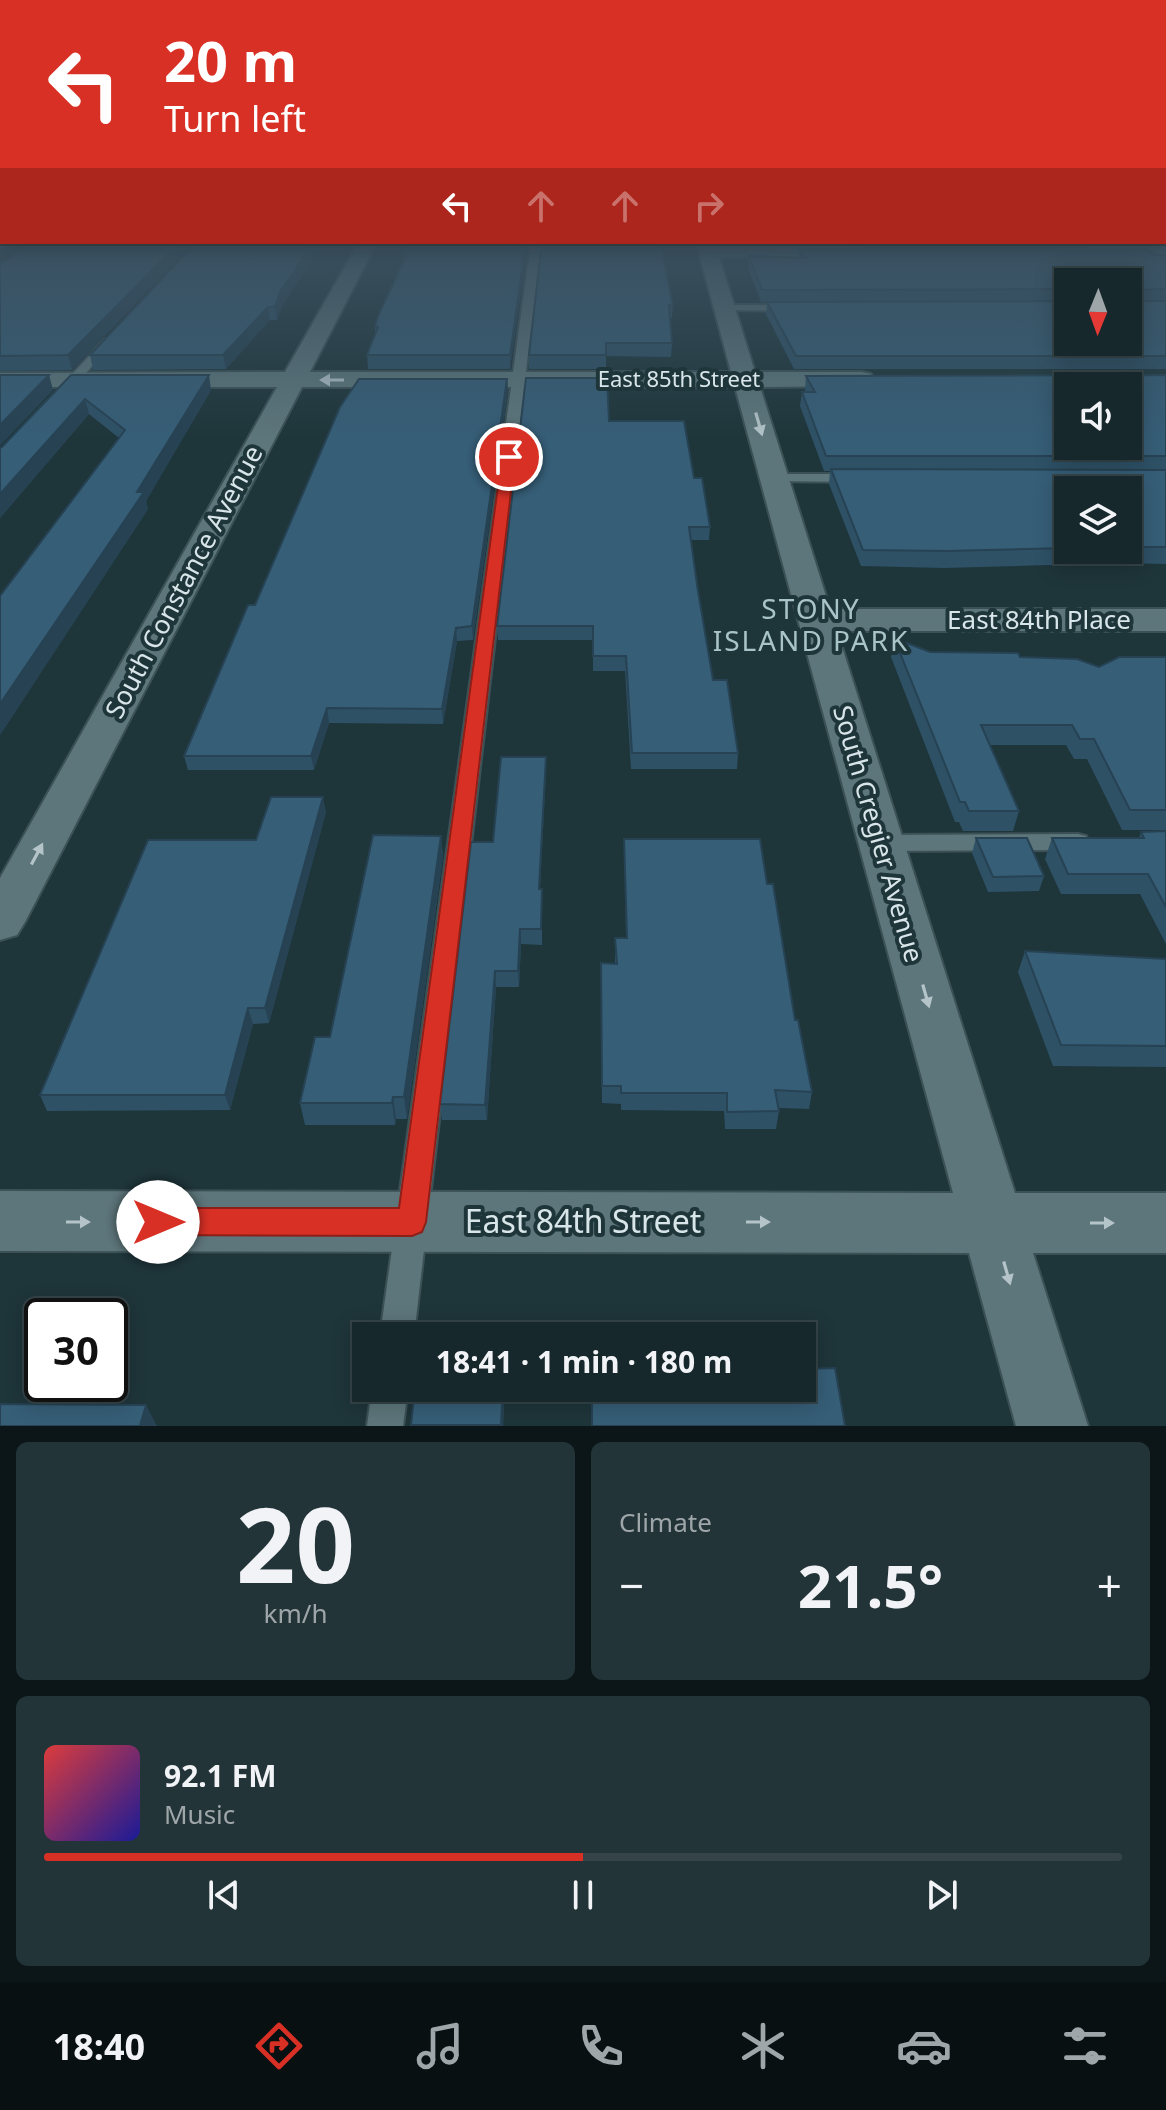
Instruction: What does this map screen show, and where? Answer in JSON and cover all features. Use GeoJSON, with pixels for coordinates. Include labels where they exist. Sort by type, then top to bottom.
{"type":"FeatureCollection","features":[{"type":"Feature","properties":{"kind":"street","name":"South Constance Avenue"},"geometry":{"type":"LineString","coordinates":[[0,922],[333,307]]}},
{"type":"Feature","properties":{"kind":"street","name":"South Cregier Avenue"},"geometry":{"type":"LineString","coordinates":[[724,308],[1052,1426]]}},
{"type":"Feature","properties":{"kind":"street","name":"East 85th Street"},"geometry":{"type":"LineString","coordinates":[[0,380],[880,379]]}},
{"type":"Feature","properties":{"kind":"street","name":"East 84th Place"},"geometry":{"type":"LineString","coordinates":[[816,620],[1166,620]]}},
{"type":"Feature","properties":{"kind":"street","name":"East 84th Street"},"geometry":{"type":"LineString","coordinates":[[0,1221],[1166,1223]]}},
{"type":"Feature","properties":{"kind":"lane"},"geometry":{"type":"LineString","coordinates":[[399,1322],[528,307]]}},
{"type":"Feature","properties":{"kind":"lane"},"geometry":{"type":"LineString","coordinates":[[724,308],[806,308]]}},
{"type":"Feature","properties":{"kind":"lane"},"geometry":{"type":"LineString","coordinates":[[50,405],[118,332]]}},
{"type":"Feature","properties":{"kind":"lane"},"geometry":{"type":"LineString","coordinates":[[774,478],[868,478]]}},
{"type":"Feature","properties":{"kind":"lane"},"geometry":{"type":"LineString","coordinates":[[881,843],[1105,842]]}},
{"type":"Feature","properties":{"kind":"lane"},"geometry":{"type":"LineString","coordinates":[[385,1426],[388,1402]]}},
{"type":"Feature","properties":{"kind":"building"},"geometry":{"type":"Polygon","coordinates":[[[0,307],[116,307],[68,355],[0,356],[0,307]]]}},
{"type":"Feature","properties":{"kind":"building"},"geometry":{"type":"Polygon","coordinates":[[[136,307],[275,307],[268,307],[223,355],[90,355],[136,307]]]}},
{"type":"Feature","properties":{"kind":"building"},"geometry":{"type":"Polygon","coordinates":[[[382,307],[517,307],[510,355],[367,355],[378,327],[375,326],[382,307]]]}},
{"type":"Feature","properties":{"kind":"building"},"geometry":{"type":"Polygon","coordinates":[[[535,307],[669,307],[672,343],[606,343],[606,355],[529,355],[535,307]]]}},
{"type":"Feature","properties":{"kind":"building"},"geometry":{"type":"Polygon","coordinates":[[[769,307],[1054,307],[1054,356],[796,356],[769,307]]]}},
{"type":"Feature","properties":{"kind":"building"},"geometry":{"type":"Polygon","coordinates":[[[1142,307],[1166,307],[1166,356],[1142,356],[1142,307]]]}},
{"type":"Feature","properties":{"kind":"building"},"geometry":{"type":"Polygon","coordinates":[[[0,375],[49,375],[0,425],[0,375]]]}},
{"type":"Feature","properties":{"kind":"building"},"geometry":{"type":"Polygon","coordinates":[[[71,375],[209,375],[137,492],[144,492],[0,704],[0,596],[125,430],[85,399],[0,494],[0,448],[71,375]]]}},
{"type":"Feature","properties":{"kind":"building"},"geometry":{"type":"Polygon","coordinates":[[[1054,375],[1054,456],[826,456],[802,392],[815,392],[806,376],[1054,375]]]}},
{"type":"Feature","properties":{"kind":"building"},"geometry":{"type":"Polygon","coordinates":[[[1142,375],[1166,375],[1166,456],[1142,456],[1142,375]]]}},
{"type":"Feature","properties":{"kind":"building"},"geometry":{"type":"Polygon","coordinates":[[[526,378],[607,378],[609,421],[684,421],[694,478],[702,478],[710,527],[689,527],[698,591],[713,680],[727,680],[738,753],[632,753],[626,656],[593,656],[593,626],[497,626],[526,378]]]}},
{"type":"Feature","properties":{"kind":"building"},"geometry":{"type":"Polygon","coordinates":[[[359,379],[507,379],[472,626],[456,628],[442,709],[327,708],[311,756],[184,756],[248,605],[255,605],[340,407],[359,379]]]}},
{"type":"Feature","properties":{"kind":"building"},"geometry":{"type":"Polygon","coordinates":[[[831,469],[1166,470],[1166,547],[1142,547],[1142,476],[1054,476],[1054,548],[863,550],[831,469]]]}},
{"type":"Feature","properties":{"kind":"building"},"geometry":{"type":"Polygon","coordinates":[[[894,638],[930,652],[1018,653],[1020,657],[1077,659],[1099,667],[1119,657],[1166,657],[1166,810],[1130,810],[1094,739],[1080,739],[1072,725],[981,725],[1019,811],[969,811],[965,802],[960,802],[894,638]]]}},
{"type":"Feature","properties":{"kind":"building"},"geometry":{"type":"Polygon","coordinates":[[[501,757],[546,757],[539,889],[542,889],[541,929],[520,929],[518,971],[495,971],[485,1105],[440,1104],[471,842],[493,842],[501,757]]]}},
{"type":"Feature","properties":{"kind":"building"},"geometry":{"type":"Polygon","coordinates":[[[271,797],[323,797],[265,1008],[248,1008],[225,1095],[40,1095],[148,840],[256,840],[271,797]]]}},
{"type":"Feature","properties":{"kind":"building"},"geometry":{"type":"Polygon","coordinates":[[[1166,831],[1166,907],[1148,874],[1068,874],[1052,838],[1144,838],[1141,832],[1166,831]]]}},
{"type":"Feature","properties":{"kind":"building"},"geometry":{"type":"Polygon","coordinates":[[[373,835],[441,836],[404,1097],[393,1097],[392,1103],[300,1103],[315,1037],[330,1037],[373,835]]]}},
{"type":"Feature","properties":{"kind":"building"},"geometry":{"type":"Polygon","coordinates":[[[976,838],[1027,838],[1044,876],[993,877],[976,838]]]}},
{"type":"Feature","properties":{"kind":"building"},"geometry":{"type":"Polygon","coordinates":[[[624,839],[760,839],[767,884],[773,884],[795,1020],[798,1020],[812,1092],[775,1090],[779,1111],[727,1112],[727,1093],[621,1093],[621,1086],[602,1086],[601,963],[617,964],[615,938],[627,938],[624,839]]]}},
{"type":"Feature","properties":{"kind":"building"},"geometry":{"type":"Polygon","coordinates":[[[1025,951],[1166,959],[1166,1046],[1061,1045],[1025,951]]]}},
{"type":"Feature","properties":{"kind":"building"},"geometry":{"type":"Polygon","coordinates":[[[835,1368],[845,1426],[592,1426],[592,1402],[816,1402],[816,1369],[835,1368]]]}},
{"type":"Feature","properties":{"kind":"building"},"geometry":{"type":"Polygon","coordinates":[[[413,1402],[502,1402],[501,1425],[411,1425],[413,1402]]]}},
{"type":"Feature","properties":{"kind":"building"},"geometry":{"type":"Polygon","coordinates":[[[0,1404],[146,1405],[140,1426],[0,1426],[0,1404]]]}},
{"type":"Feature","properties":{"kind":"district","name":"STONY ISLAND PARK"},"geometry":{"type":"Point","coordinates":[811,625]}},
{"type":"Feature","properties":{"kind":"route"},"geometry":{"type":"LineString","coordinates":[[158,1222],[412,1222],[509,457]]}}]}
